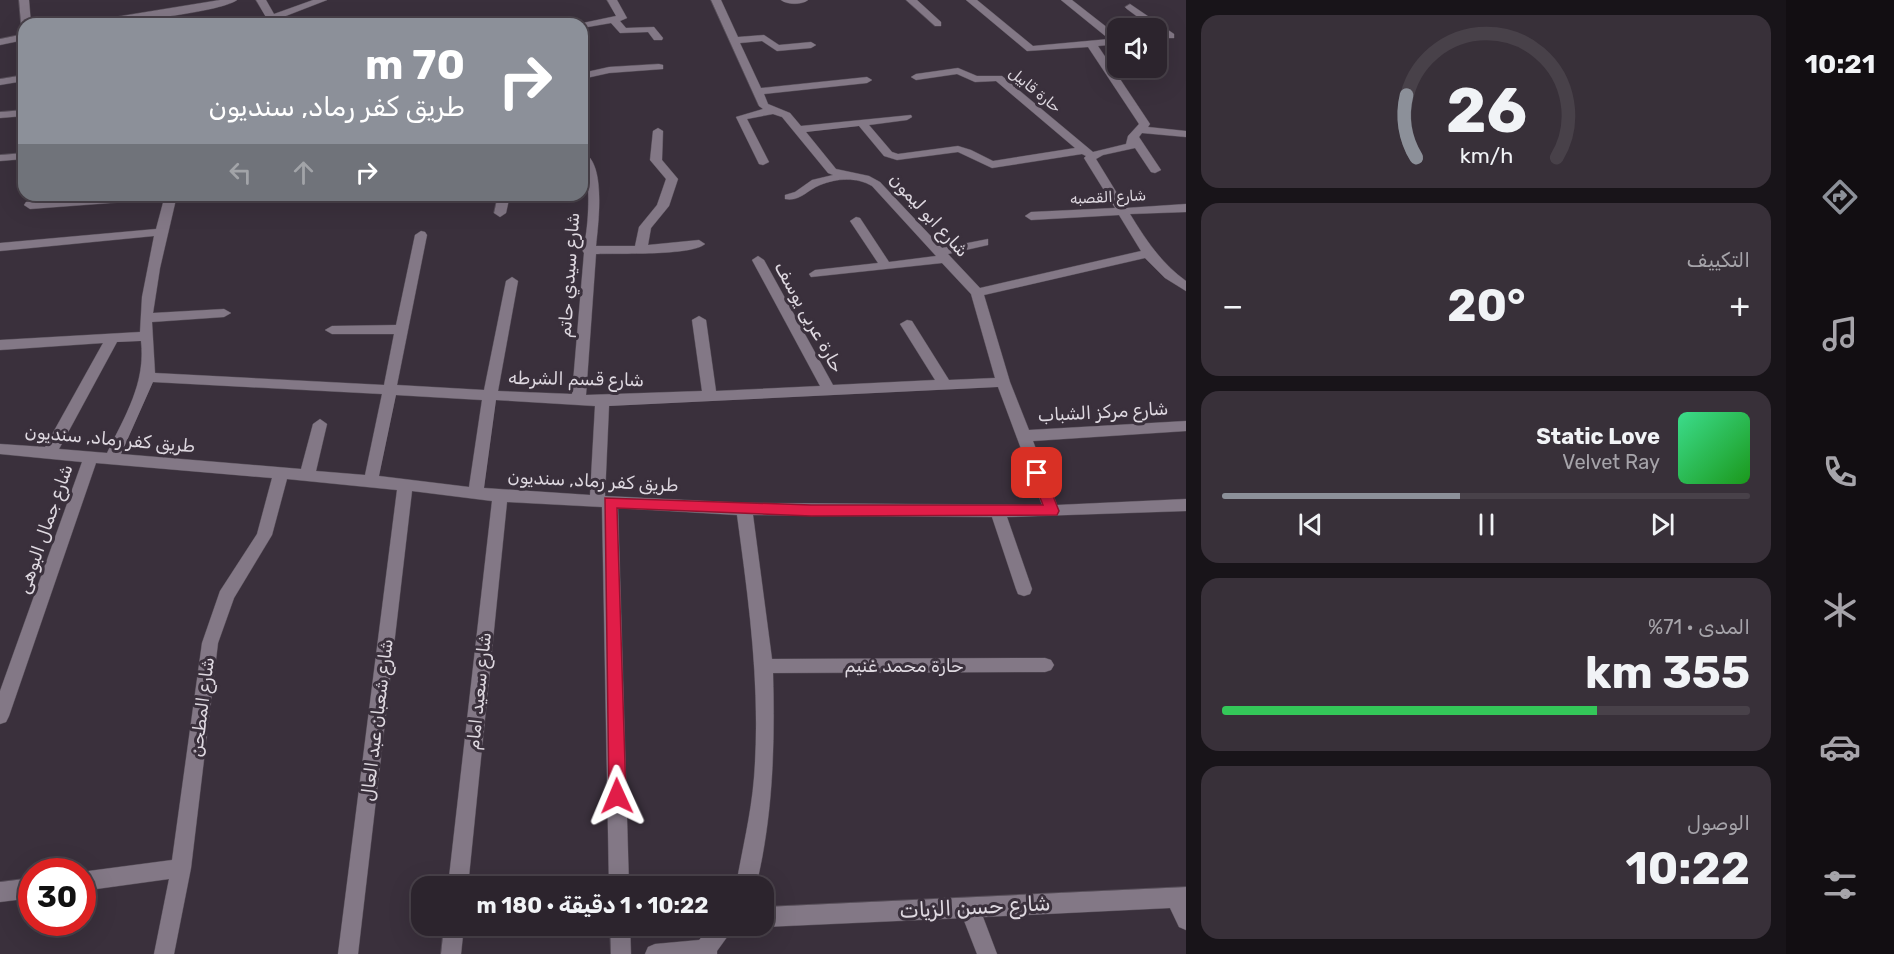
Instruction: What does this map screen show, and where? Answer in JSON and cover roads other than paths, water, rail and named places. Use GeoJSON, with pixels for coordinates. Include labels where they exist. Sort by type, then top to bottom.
{"type":"FeatureCollection","features":[{"type":"Feature","properties":{"kind":"street"},"geometry":{"type":"LineString","coordinates":[[24,0],[26,18]]}},
{"type":"Feature","properties":{"kind":"street"},"geometry":{"type":"LineString","coordinates":[[125,18],[228,0]]}},
{"type":"Feature","properties":{"kind":"street"},"geometry":{"type":"LineString","coordinates":[[261,0],[268,18]]}},
{"type":"Feature","properties":{"kind":"street"},"geometry":{"type":"LineString","coordinates":[[277,18],[322,0]]}},
{"type":"Feature","properties":{"kind":"street"},"geometry":{"type":"LineString","coordinates":[[588,24],[614,20],[623,16],[612,0]]}},
{"type":"Feature","properties":{"kind":"street","name":"شارع ابو ليمون"},"geometry":{"type":"LineString","coordinates":[[716,0],[764,106],[786,115],[832,171],[841,174],[858,174],[876,184],[977,293],[1002,382],[1052,511]]}},
{"type":"Feature","properties":{"kind":"street"},"geometry":{"type":"LineString","coordinates":[[786,0],[803,0]]}},
{"type":"Feature","properties":{"kind":"street"},"geometry":{"type":"LineString","coordinates":[[911,0],[938,24]]}},
{"type":"Feature","properties":{"kind":"street"},"geometry":{"type":"LineString","coordinates":[[971,0],[1031,49],[1107,42]]}},
{"type":"Feature","properties":{"kind":"street"},"geometry":{"type":"LineString","coordinates":[[1066,0],[1107,32]]}},
{"type":"Feature","properties":{"kind":"street"},"geometry":{"type":"LineString","coordinates":[[1130,7],[1147,18]]}},
{"type":"Feature","properties":{"kind":"street"},"geometry":{"type":"LineString","coordinates":[[614,20],[623,31],[651,28],[658,38]]}},
{"type":"Feature","properties":{"kind":"street"},"geometry":{"type":"LineString","coordinates":[[1167,31],[1174,36],[1167,36]]}},
{"type":"Feature","properties":{"kind":"street"},"geometry":{"type":"LineString","coordinates":[[0,42],[18,38]]}},
{"type":"Feature","properties":{"kind":"street"},"geometry":{"type":"LineString","coordinates":[[735,40],[764,38],[777,48],[811,45]]}},
{"type":"Feature","properties":{"kind":"street"},"geometry":{"type":"LineString","coordinates":[[862,123],[888,154],[897,157],[958,149],[968,151],[984,164],[992,165],[1131,146],[1137,134],[1145,128],[1143,118],[1091,43]]}},
{"type":"Feature","properties":{"kind":"street"},"geometry":{"type":"LineString","coordinates":[[588,74],[609,70],[659,67]]}},
{"type":"Feature","properties":{"kind":"street","name":"حارة قابيل"},"geometry":{"type":"LineString","coordinates":[[916,77],[958,71],[975,79],[998,78],[1088,153]]}},
{"type":"Feature","properties":{"kind":"street"},"geometry":{"type":"LineString","coordinates":[[0,82],[18,79]]}},
{"type":"Feature","properties":{"kind":"street"},"geometry":{"type":"LineString","coordinates":[[758,92],[867,80]]}},
{"type":"Feature","properties":{"kind":"street"},"geometry":{"type":"LineString","coordinates":[[764,162],[741,117],[775,110]]}},
{"type":"Feature","properties":{"kind":"street"},"geometry":{"type":"LineString","coordinates":[[0,115],[18,114]]}},
{"type":"Feature","properties":{"kind":"street"},"geometry":{"type":"LineString","coordinates":[[798,130],[907,117]]}},
{"type":"Feature","properties":{"kind":"street"},"geometry":{"type":"LineString","coordinates":[[641,249],[645,227],[663,206],[671,186],[672,179],[656,160],[658,131]]}},
{"type":"Feature","properties":{"kind":"street"},"geometry":{"type":"LineString","coordinates":[[1137,134],[1186,134]]}},
{"type":"Feature","properties":{"kind":"street"},"geometry":{"type":"LineString","coordinates":[[1137,134],[1155,170]]}},
{"type":"Feature","properties":{"kind":"street"},"geometry":{"type":"LineString","coordinates":[[1088,153],[1148,253],[1169,275],[1186,287]]}},
{"type":"Feature","properties":{"kind":"street"},"geometry":{"type":"LineString","coordinates":[[0,158],[18,156]]}},
{"type":"Feature","properties":{"kind":"street","name":"شارع سيدي حاتم"},"geometry":{"type":"LineString","coordinates":[[579,400],[593,178],[588,168]]}},
{"type":"Feature","properties":{"kind":"street"},"geometry":{"type":"LineString","coordinates":[[789,197],[799,194],[816,182],[858,174]]}},
{"type":"Feature","properties":{"kind":"street"},"geometry":{"type":"LineString","coordinates":[[30,206],[94,201]]}},
{"type":"Feature","properties":{"kind":"street"},"geometry":{"type":"LineString","coordinates":[[111,460],[148,377],[150,355],[145,336],[146,318],[161,232],[169,201]]}},
{"type":"Feature","properties":{"kind":"street"},"geometry":{"type":"LineString","coordinates":[[500,213],[503,201]]}},
{"type":"Feature","properties":{"kind":"street","name":"شارع القصبه"},"geometry":{"type":"LineString","coordinates":[[1031,216],[1186,208]]}},
{"type":"Feature","properties":{"kind":"street"},"geometry":{"type":"LineString","coordinates":[[856,221],[886,266]]}},
{"type":"Feature","properties":{"kind":"street"},"geometry":{"type":"LineString","coordinates":[[0,247],[161,232]]}},
{"type":"Feature","properties":{"kind":"street"},"geometry":{"type":"LineString","coordinates":[[371,481],[421,235]]}},
{"type":"Feature","properties":{"kind":"street"},"geometry":{"type":"LineString","coordinates":[[815,274],[874,265],[886,266],[942,255],[984,242]]}},
{"type":"Feature","properties":{"kind":"street"},"geometry":{"type":"LineString","coordinates":[[588,250],[641,249],[699,244]]}},
{"type":"Feature","properties":{"kind":"street"},"geometry":{"type":"LineString","coordinates":[[977,293],[1148,253]]}},
{"type":"Feature","properties":{"kind":"street","name":"حارة عربى يوسف"},"geometry":{"type":"LineString","coordinates":[[758,260],[829,390]]}},
{"type":"Feature","properties":{"kind":"street"},"geometry":{"type":"LineString","coordinates":[[476,493],[490,394],[512,281]]}},
{"type":"Feature","properties":{"kind":"street"},"geometry":{"type":"LineString","coordinates":[[146,318],[224,313]]}},
{"type":"Feature","properties":{"kind":"street"},"geometry":{"type":"LineString","coordinates":[[699,320],[710,396]]}},
{"type":"Feature","properties":{"kind":"street"},"geometry":{"type":"LineString","coordinates":[[907,324],[945,385]]}},
{"type":"Feature","properties":{"kind":"street"},"geometry":{"type":"LineString","coordinates":[[332,330],[402,329]]}},
{"type":"Feature","properties":{"kind":"street"},"geometry":{"type":"LineString","coordinates":[[0,345],[145,336]]}},
{"type":"Feature","properties":{"kind":"street"},"geometry":{"type":"LineString","coordinates":[[49,453],[112,339]]}},
{"type":"Feature","properties":{"kind":"street","name":"شارع قسم الشرطه"},"geometry":{"type":"LineString","coordinates":[[148,377],[602,401],[1002,382]]}},
{"type":"Feature","properties":{"kind":"street"},"geometry":{"type":"LineString","coordinates":[[602,401],[619,876]]}},
{"type":"Feature","properties":{"kind":"street"},"geometry":{"type":"LineString","coordinates":[[307,476],[320,424]]}},
{"type":"Feature","properties":{"kind":"street","name":"شارع مركز الشباب"},"geometry":{"type":"LineString","coordinates":[[1023,436],[1186,426]]}},
{"type":"Feature","properties":{"kind":"street","name":"طريق كفر رماد, سنديون"},"geometry":{"type":"LineString","coordinates":[[0,450],[371,481],[500,495],[744,509],[1052,511],[1186,505]]}},
{"type":"Feature","properties":{"kind":"street","name":"شارع جمال البوهى"},"geometry":{"type":"LineString","coordinates":[[0,716],[92,457]]}},
{"type":"Feature","properties":{"kind":"street","name":"شارع المطحن"},"geometry":{"type":"LineString","coordinates":[[164,954],[181,868],[210,643],[226,596],[264,535],[281,474]]}},
{"type":"Feature","properties":{"kind":"street","name":"شارع شعبان عبد العال"},"geometry":{"type":"LineString","coordinates":[[348,954],[405,485]]}},
{"type":"Feature","properties":{"kind":"street","name":"شارع سعيد امام"},"geometry":{"type":"LineString","coordinates":[[459,876],[500,495]]}},
{"type":"Feature","properties":{"kind":"street"},"geometry":{"type":"LineString","coordinates":[[744,509],[764,666],[764,734],[757,843],[749,876]]}},
{"type":"Feature","properties":{"kind":"street"},"geometry":{"type":"LineString","coordinates":[[997,510],[1024,589]]}},
{"type":"Feature","properties":{"kind":"street","name":"حارة محمد غنيم"},"geometry":{"type":"LineString","coordinates":[[764,666],[1045,665]]}},
{"type":"Feature","properties":{"kind":"street"},"geometry":{"type":"LineString","coordinates":[[96,879],[181,868]]}},
{"type":"Feature","properties":{"kind":"street"},"geometry":{"type":"LineString","coordinates":[[0,892],[18,890]]}},
{"type":"Feature","properties":{"kind":"street"},"geometry":{"type":"LineString","coordinates":[[1181,897],[1186,920]]}},
{"type":"Feature","properties":{"kind":"street","name":"شارع حسن الزيات"},"geometry":{"type":"LineString","coordinates":[[774,917],[1181,897]]}},
{"type":"Feature","properties":{"kind":"street"},"geometry":{"type":"LineString","coordinates":[[969,907],[987,954]]}},
{"type":"Feature","properties":{"kind":"street"},"geometry":{"type":"LineString","coordinates":[[451,954],[453,936]]}},
{"type":"Feature","properties":{"kind":"street"},"geometry":{"type":"LineString","coordinates":[[620,936],[621,954]]}},
{"type":"Feature","properties":{"kind":"street"},"geometry":{"type":"LineString","coordinates":[[655,954],[705,953],[718,936]]}}]}
